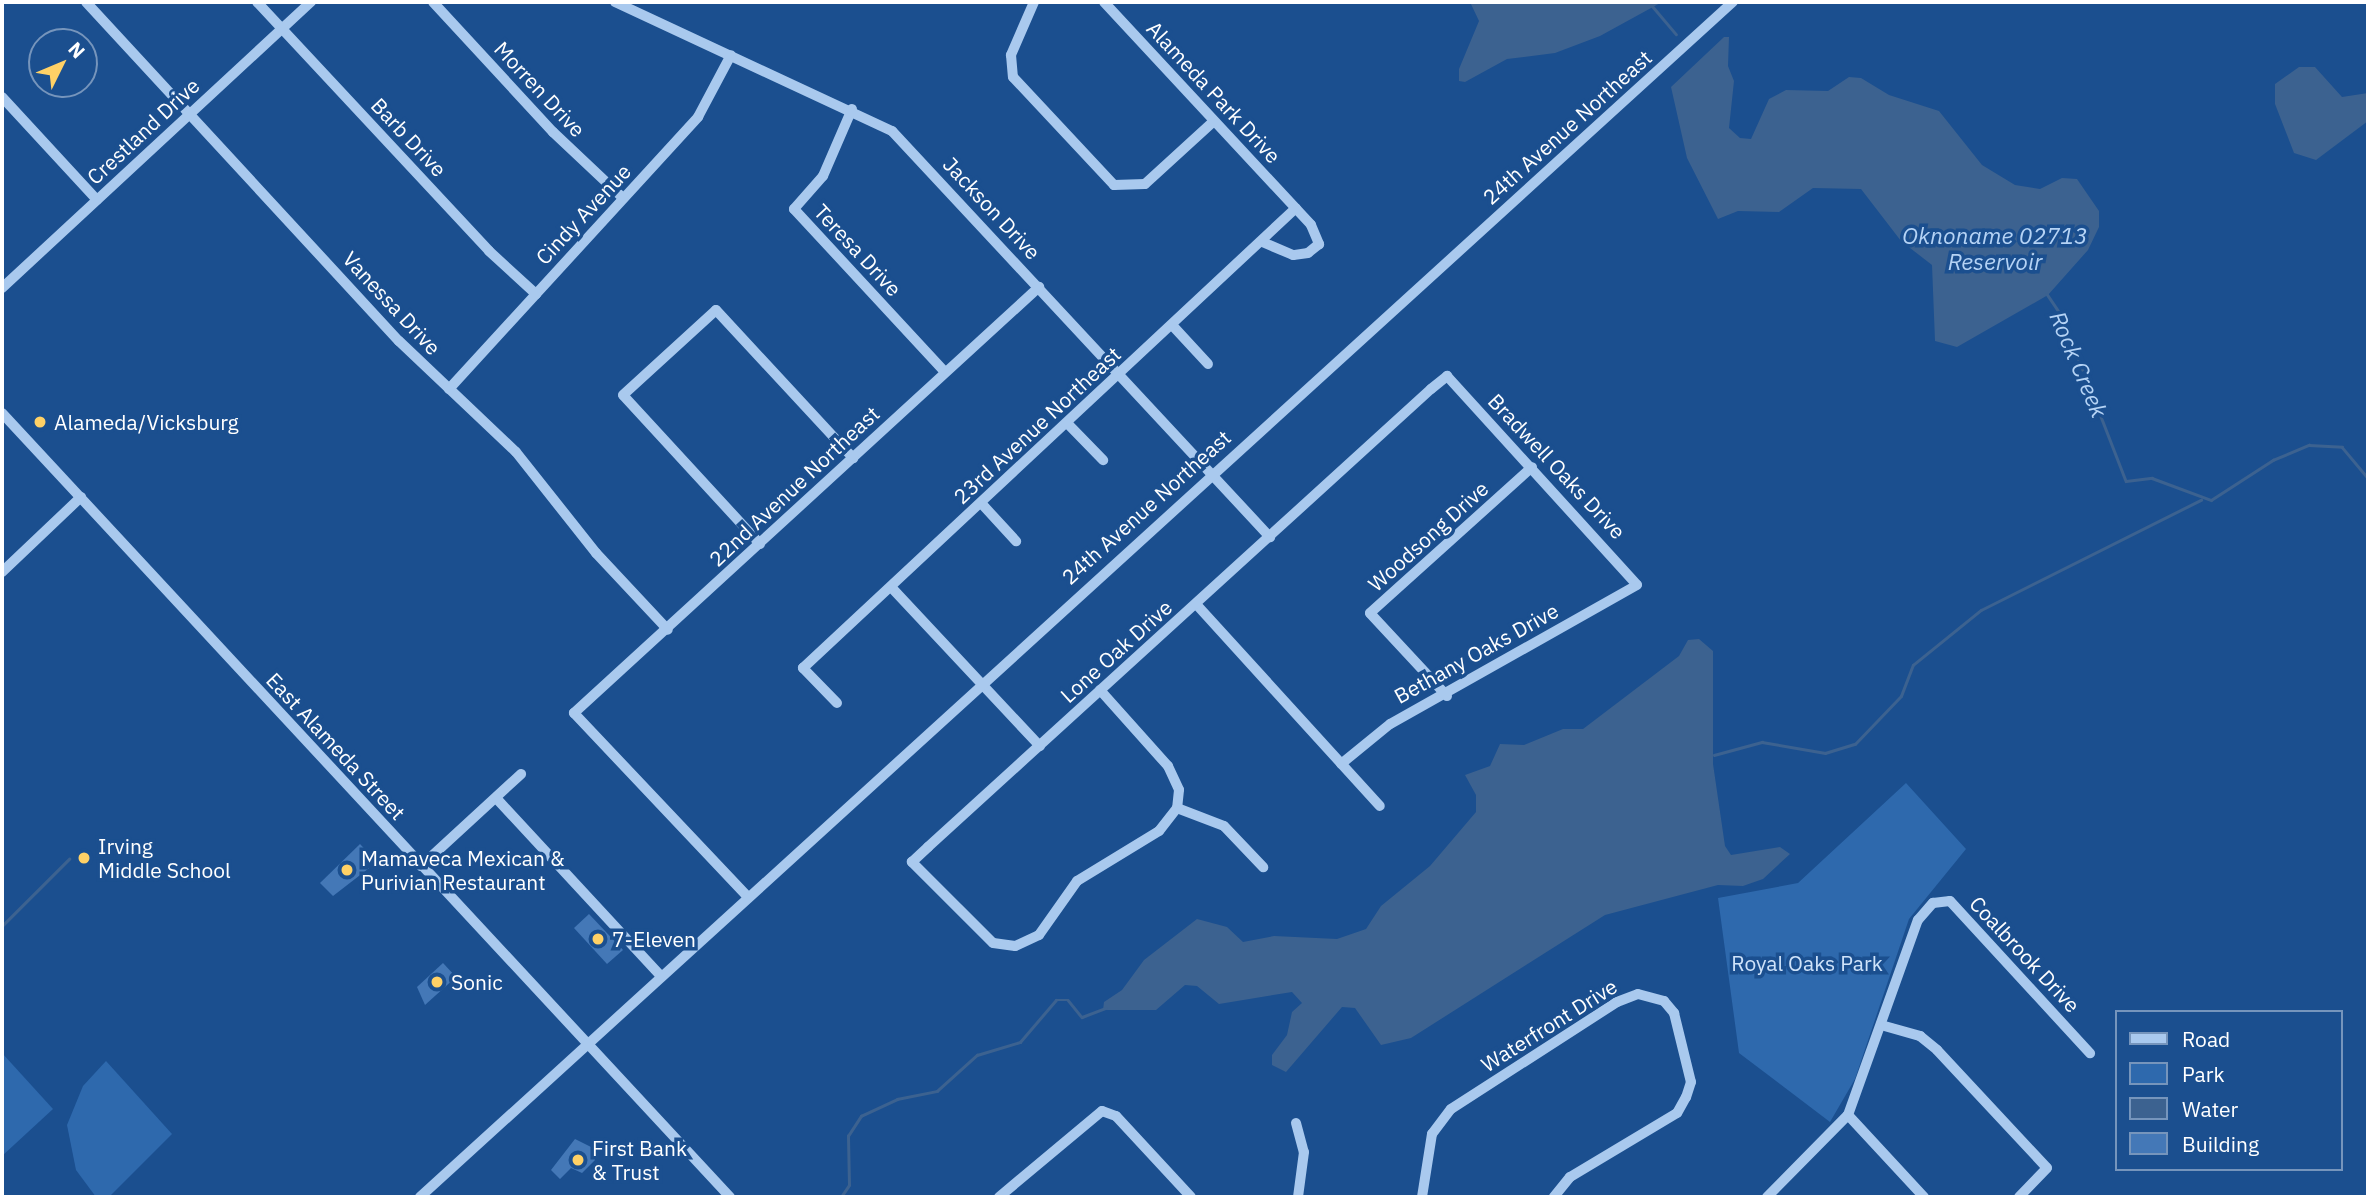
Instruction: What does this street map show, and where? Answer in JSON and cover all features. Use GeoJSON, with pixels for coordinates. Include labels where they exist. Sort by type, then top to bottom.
{"type":"FeatureCollection","features":[{"type":"Feature","properties":{"kind":"street","name":"Vanessa Drive"},"geometry":{"type":"LineString","coordinates":[[86,2],[449,389],[516,452],[596,553],[668,629]]}},
{"type":"Feature","properties":{"kind":"street","name":"Barb Drive"},"geometry":{"type":"LineString","coordinates":[[257,2],[536,294]]}},
{"type":"Feature","properties":{"kind":"street","name":"Crestland Drive"},"geometry":{"type":"LineString","coordinates":[[3,285],[311,2]]}},
{"type":"Feature","properties":{"kind":"street","name":"Morren Drive"},"geometry":{"type":"LineString","coordinates":[[433,2],[553,132],[624,198]]}},
{"type":"Feature","properties":{"kind":"street","name":"Jackson Drive"},"geometry":{"type":"LineString","coordinates":[[615,2],[852,109],[892,131],[1270,537]]}},
{"type":"Feature","properties":{"kind":"street"},"geometry":{"type":"LineString","coordinates":[[1034,2],[1011,55],[1013,77],[1108,181],[1129,189],[1145,184],[1214,121]]}},
{"type":"Feature","properties":{"kind":"street","name":"Alameda Park Drive"},"geometry":{"type":"LineString","coordinates":[[1104,2],[1317,233],[1317,247],[1293,255],[1262,242]]}},
{"type":"Feature","properties":{"kind":"street","name":"24th Avenue Northeast"},"geometry":{"type":"LineString","coordinates":[[420,1197],[1212,472],[1733,2]]}},
{"type":"Feature","properties":{"kind":"street","name":"Cindy Avenue"},"geometry":{"type":"LineString","coordinates":[[449,389],[708,105],[731,55]]}},
{"type":"Feature","properties":{"kind":"street"},"geometry":{"type":"LineString","coordinates":[[2,97],[97,200]]}},
{"type":"Feature","properties":{"kind":"street","name":"Teresa Drive"},"geometry":{"type":"LineString","coordinates":[[852,109],[823,176],[794,208],[945,372]]}},
{"type":"Feature","properties":{"kind":"street","name":"23rd Avenue Northeast"},"geometry":{"type":"LineString","coordinates":[[837,704],[803,667],[1296,208]]}},
{"type":"Feature","properties":{"kind":"street","name":"22nd Avenue Northeast"},"geometry":{"type":"LineString","coordinates":[[747,896],[575,713],[1039,287]]}},
{"type":"Feature","properties":{"kind":"street"},"geometry":{"type":"LineString","coordinates":[[760,544],[623,395],[716,310],[853,458]]}},
{"type":"Feature","properties":{"kind":"street"},"geometry":{"type":"LineString","coordinates":[[1172,325],[1208,364]]}},
{"type":"Feature","properties":{"kind":"street","name":"Bradwell Oaks Drive"},"geometry":{"type":"LineString","coordinates":[[1447,376],[1637,585]]}},
{"type":"Feature","properties":{"kind":"street","name":"Lone Oak Drive"},"geometry":{"type":"LineString","coordinates":[[1177,808],[1159,831],[1077,881],[1039,935],[1015,946],[981,935],[912,862],[1447,376]]}},
{"type":"Feature","properties":{"kind":"street","name":"East Alameda Street"},"geometry":{"type":"LineString","coordinates":[[2,413],[730,1197]]}},
{"type":"Feature","properties":{"kind":"street"},"geometry":{"type":"LineString","coordinates":[[1067,422],[1103,460]]}},
{"type":"Feature","properties":{"kind":"street","name":"Woodsong Drive"},"geometry":{"type":"LineString","coordinates":[[1447,696],[1370,613],[1532,467]]}},
{"type":"Feature","properties":{"kind":"street"},"geometry":{"type":"LineString","coordinates":[[2,572],[81,497]]}},
{"type":"Feature","properties":{"kind":"street"},"geometry":{"type":"LineString","coordinates":[[981,503],[1016,541]]}},
{"type":"Feature","properties":{"kind":"street","name":"Bethany Oaks Drive"},"geometry":{"type":"LineString","coordinates":[[1340,764],[1390,724],[1447,696],[1637,585]]}},
{"type":"Feature","properties":{"kind":"street"},"geometry":{"type":"LineString","coordinates":[[891,587],[1040,746]]}},
{"type":"Feature","properties":{"kind":"street"},"geometry":{"type":"LineString","coordinates":[[1196,604],[1380,806]]}},
{"type":"Feature","properties":{"kind":"street"},"geometry":{"type":"LineString","coordinates":[[1100,691],[1168,766],[1179,790],[1177,808],[1224,826],[1263,867]]}},
{"type":"Feature","properties":{"kind":"street"},"geometry":{"type":"LineString","coordinates":[[421,866],[497,799],[521,774]]}},
{"type":"Feature","properties":{"kind":"street"},"geometry":{"type":"LineString","coordinates":[[497,799],[661,976]]}},
{"type":"Feature","properties":{"kind":"street","name":"Coalbrook Drive"},"geometry":{"type":"LineString","coordinates":[[1774,1195],[1848,1115],[1918,920],[1941,899],[1950,901],[2090,1054]]}},
{"type":"Feature","properties":{"kind":"street","name":"Waterfront Drive"},"geometry":{"type":"LineString","coordinates":[[1422,1197],[1432,1134],[1451,1109],[1617,1002],[1638,994],[1664,1001],[1674,1013],[1690,1082],[1686,1097],[1677,1113],[1570,1177],[1554,1197]]}},
{"type":"Feature","properties":{"kind":"street"},"geometry":{"type":"LineString","coordinates":[[1881,1025],[1920,1036],[1937,1050],[2047,1168],[2019,1197]]}},
{"type":"Feature","properties":{"kind":"street"},"geometry":{"type":"LineString","coordinates":[[999,1197],[1091,1115],[1116,1116],[1189,1196]]}},
{"type":"Feature","properties":{"kind":"street"},"geometry":{"type":"LineString","coordinates":[[1848,1115],[1924,1197]]}},
{"type":"Feature","properties":{"kind":"street"},"geometry":{"type":"LineString","coordinates":[[1296,1123],[1304,1153],[1298,1197]]}},
{"type":"Feature","properties":{"kind":"green space","name":"Royal Oaks Park"},"geometry":{"type":"Polygon","coordinates":[[[1906,783],[1966,849],[1909,919],[1855,1079],[1830,1122],[1739,1053],[1718,898],[1798,883],[1906,783]]]}},
{"type":"Feature","properties":{"kind":"green space"},"geometry":{"type":"Polygon","coordinates":[[[2,1053],[53,1109],[2,1156],[2,1053]]]}},
{"type":"Feature","properties":{"kind":"green space"},"geometry":{"type":"Polygon","coordinates":[[[106,1061],[172,1134],[109,1197],[96,1197],[76,1170],[67,1125],[83,1086],[106,1061]]]}},
{"type":"Feature","properties":{"kind":"water"},"geometry":{"type":"Polygon","coordinates":[[[1470,2],[1662,2],[1600,36],[1555,53],[1507,59],[1465,82],[1459,81],[1459,69],[1479,21],[1470,2]]]}},
{"type":"Feature","properties":{"kind":"water","name":"Oknoname 02713 Reservoir"},"geometry":{"type":"Polygon","coordinates":[[[1724,37],[1729,37],[1728,66],[1734,81],[1729,128],[1740,138],[1751,139],[1769,99],[1786,90],[1828,91],[1849,77],[1861,78],[1889,95],[1939,111],[1982,165],[2015,185],[2040,189],[2062,178],[2077,179],[2099,211],[2099,227],[2088,250],[2048,295],[1957,347],[1935,341],[1932,265],[1901,241],[1861,189],[1813,188],[1779,212],[1738,211],[1718,219],[1687,158],[1671,87],[1724,37]]]}},
{"type":"Feature","properties":{"kind":"water"},"geometry":{"type":"Polygon","coordinates":[[[2299,67],[2315,67],[2342,97],[2368,93],[2368,121],[2316,160],[2294,153],[2275,104],[2275,84],[2299,67]]]}},
{"type":"Feature","properties":{"kind":"water"},"geometry":{"type":"Polygon","coordinates":[[[1699,639],[1713,651],[1713,764],[1725,846],[1731,855],[1780,847],[1790,854],[1763,879],[1743,886],[1718,885],[1605,915],[1411,1038],[1381,1045],[1355,1008],[1342,1007],[1286,1072],[1272,1065],[1272,1055],[1287,1035],[1292,1012],[1302,1003],[1292,992],[1219,1004],[1197,986],[1185,985],[1156,1010],[1103,1010],[1104,1002],[1122,990],[1144,960],[1197,919],[1227,927],[1243,942],[1274,936],[1337,939],[1366,929],[1381,906],[1430,866],[1476,812],[1476,795],[1465,775],[1490,766],[1500,744],[1524,745],[1563,729],[1583,729],[1679,656],[1688,640],[1699,639]]]}},
{"type":"Feature","properties":{"kind":"building","name":"Mamaveca Mexican & Purivian Restaurant"},"geometry":{"type":"Polygon","coordinates":[[[360,844],[377,862],[333,896],[320,883],[360,844]]]}},
{"type":"Feature","properties":{"kind":"building","name":"7-Eleven"},"geometry":{"type":"Polygon","coordinates":[[[589,914],[623,950],[607,964],[574,928],[589,914]]]}},
{"type":"Feature","properties":{"kind":"building","name":"Sonic"},"geometry":{"type":"Polygon","coordinates":[[[443,963],[456,977],[425,1005],[417,987],[443,963]]]}},
{"type":"Feature","properties":{"kind":"building","name":"First Bank & Trust"},"geometry":{"type":"Polygon","coordinates":[[[575,1139],[591,1147],[595,1160],[582,1173],[571,1168],[560,1179],[551,1170],[575,1139]]]}},
{"type":"Feature","properties":{"kind":"waterway","name":"Rock Creek"},"geometry":{"type":"LineString","coordinates":[[1649,2],[1676,34]]}},
{"type":"Feature","properties":{"kind":"waterway","name":"Rock Creek"},"geometry":{"type":"LineString","coordinates":[[2047,294],[2062,316],[2126,481],[2152,478],[2211,500],[2273,460],[2309,445],[2342,447],[2368,478]]}},
{"type":"Feature","properties":{"kind":"waterway"},"geometry":{"type":"LineString","coordinates":[[1714,755],[1762,742],[1825,753],[1855,744],[1901,696],[1913,665],[1981,610],[2201,500]]}},
{"type":"Feature","properties":{"kind":"waterway"},"geometry":{"type":"LineString","coordinates":[[2,926],[69,859]]}},
{"type":"Feature","properties":{"kind":"waterway"},"geometry":{"type":"LineString","coordinates":[[841,1197],[849,1185],[848,1136],[861,1116],[897,1099],[937,1091],[977,1055],[1020,1042],[1056,1000],[1068,1000],[1082,1017],[1105,1008]]}},
{"type":"Feature","properties":{"kind":"place","name":"Alameda/Vicksburg"},"geometry":{"type":"Point","coordinates":[40,422]}},
{"type":"Feature","properties":{"kind":"place","name":"Irving Middle School"},"geometry":{"type":"Point","coordinates":[84,858]}},
{"type":"Feature","properties":{"kind":"place","name":"Mamaveca Mexican & Purivian Restaurant"},"geometry":{"type":"Point","coordinates":[347,870]}},
{"type":"Feature","properties":{"kind":"place","name":"7-Eleven"},"geometry":{"type":"Point","coordinates":[598,939]}},
{"type":"Feature","properties":{"kind":"place","name":"Sonic"},"geometry":{"type":"Point","coordinates":[437,982]}},
{"type":"Feature","properties":{"kind":"place","name":"First Bank & Trust"},"geometry":{"type":"Point","coordinates":[578,1160]}}]}
